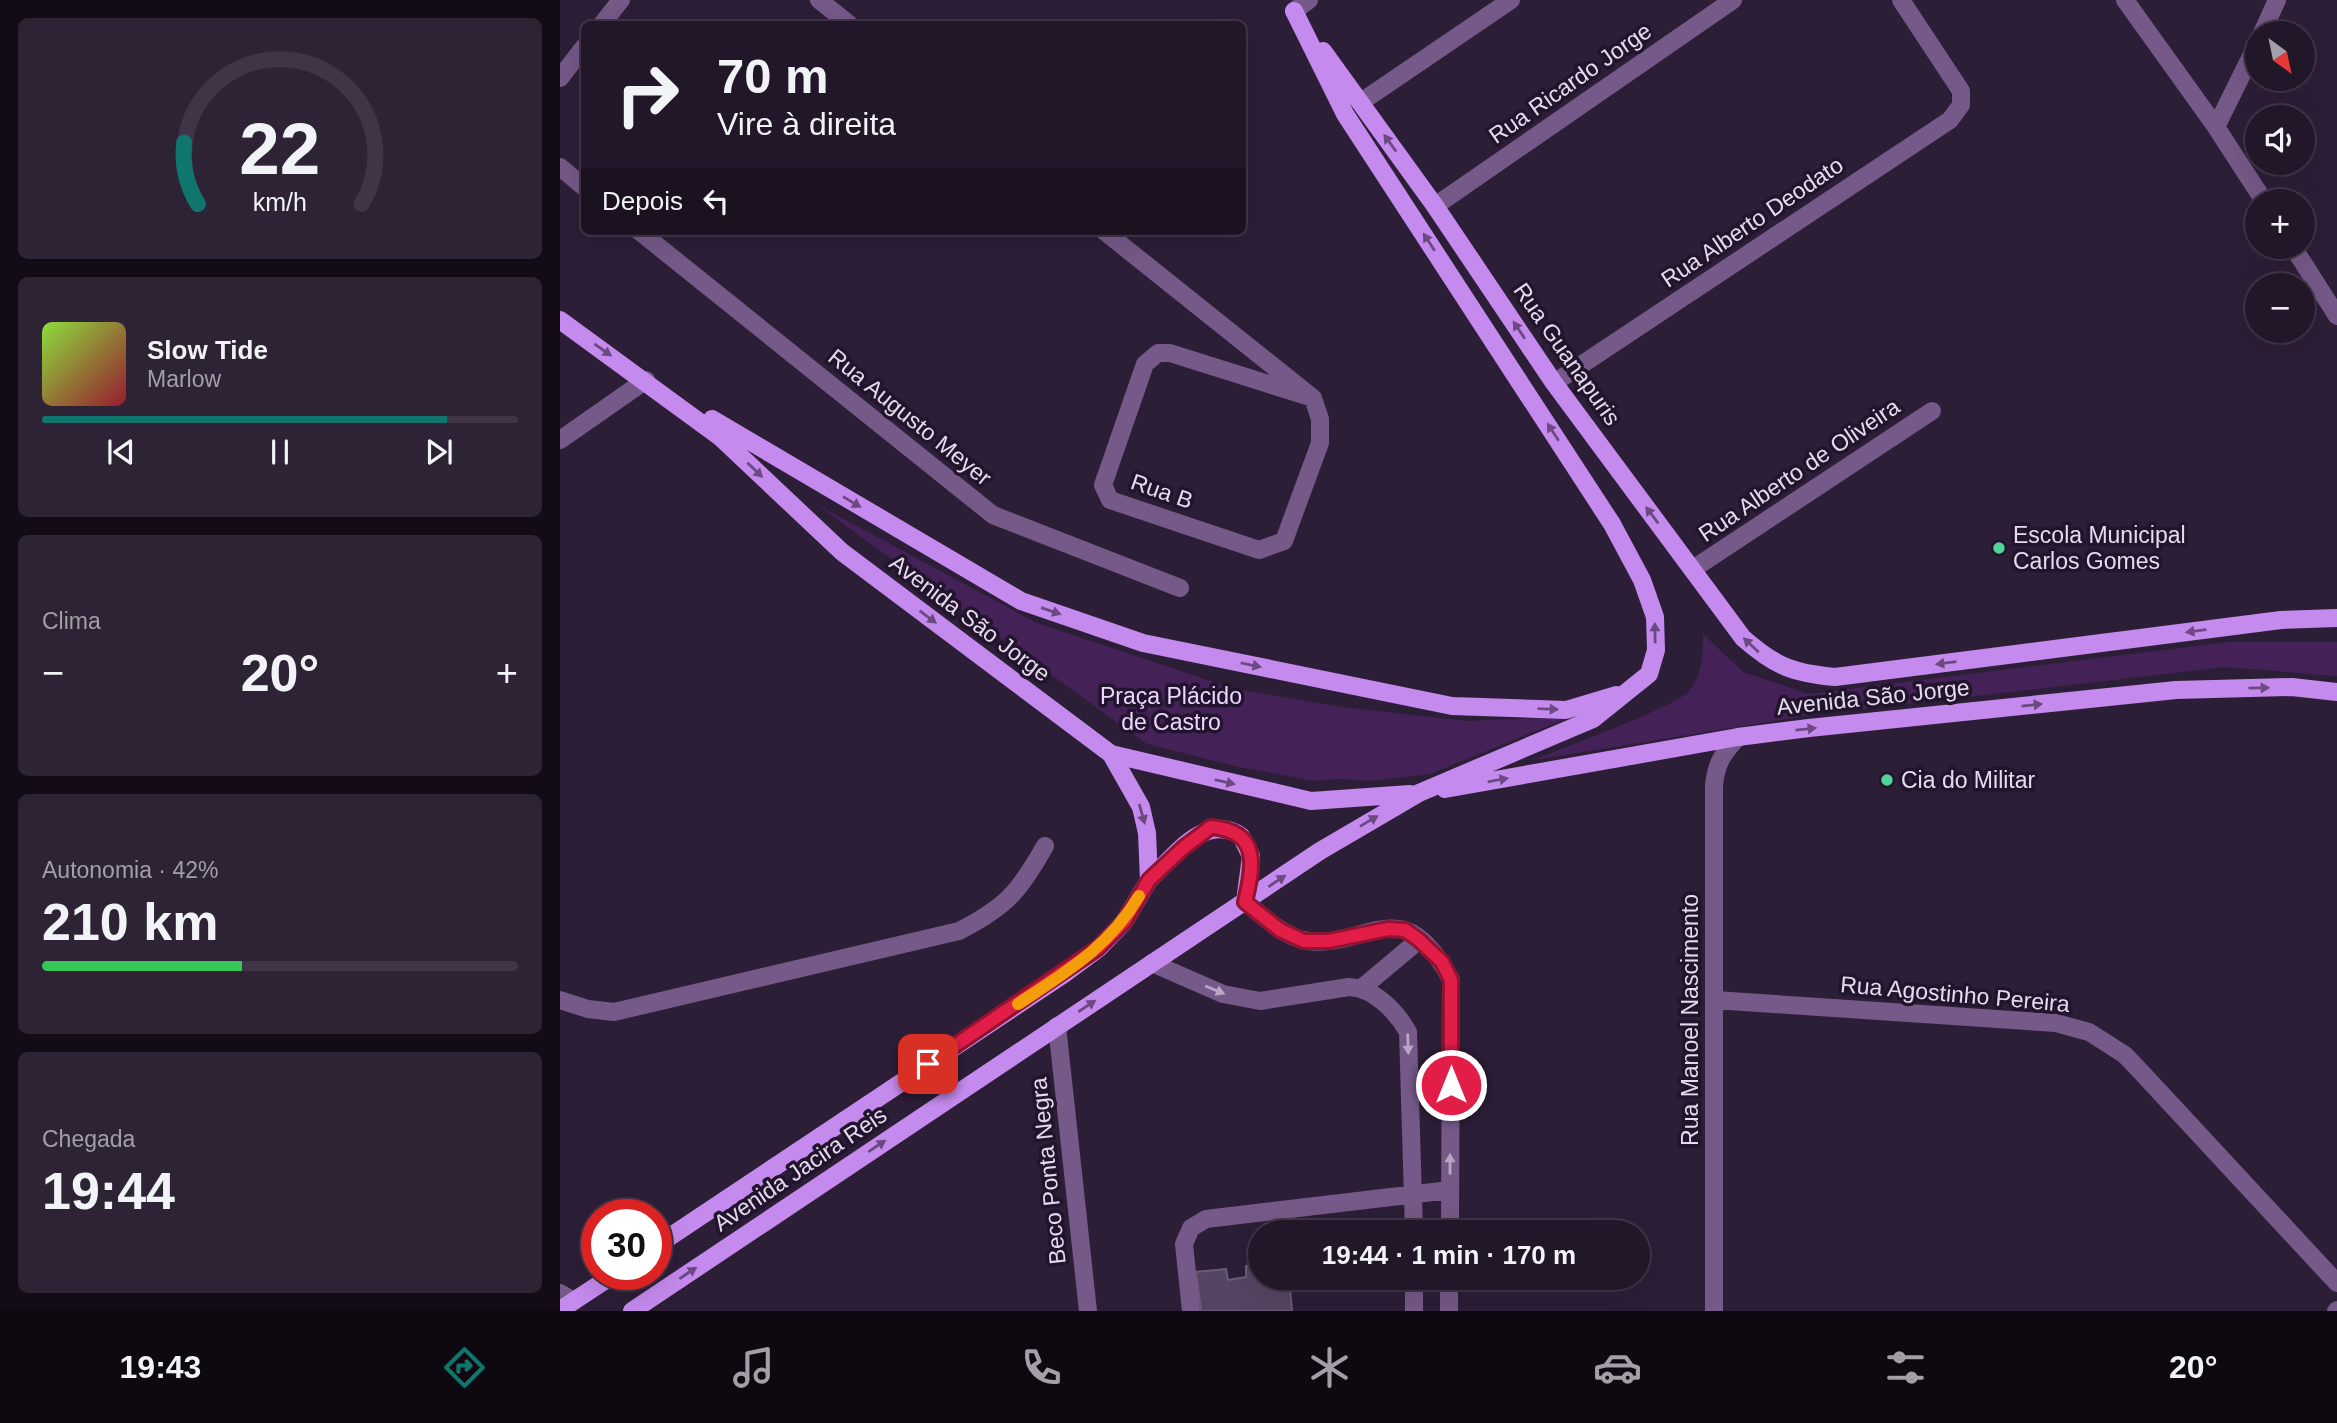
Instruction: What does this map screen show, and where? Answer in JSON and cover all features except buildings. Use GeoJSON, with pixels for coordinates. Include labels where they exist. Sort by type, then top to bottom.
{"type":"FeatureCollection","features":[{"type":"Feature","properties":{"kind":"main road","name":"Rua Guanapuris"},"geometry":{"type":"LineString","coordinates":[[1290,6],[1435,206],[1554,383],[1744,638],[1768,659],[1802,674],[1835,677]]}},
{"type":"Feature","properties":{"kind":"main road"},"geometry":{"type":"LineString","coordinates":[[646,380],[1021,601],[1143,643],[1452,706],[1566,710],[1630,692],[1648,674],[1656,650],[1655,617],[1642,580],[1612,524],[1345,114],[1290,6]]}},
{"type":"Feature","properties":{"kind":"main road","name":"Avenida São Jorge"},"geometry":{"type":"LineString","coordinates":[[560,320],[646,380],[720,437],[842,552],[1111,754],[1311,801],[1419,793],[1738,737],[2176,690],[2292,687],[2337,692]]}},
{"type":"Feature","properties":{"kind":"main road","name":"Avenida São Jorge"},"geometry":{"type":"LineString","coordinates":[[1835,677],[2281,620],[2337,618]]}},
{"type":"Feature","properties":{"kind":"main road","name":"Avenida São Jorge"},"geometry":{"type":"LineString","coordinates":[[1419,793],[1593,719],[1630,692]]}},
{"type":"Feature","properties":{"kind":"main road"},"geometry":{"type":"LineString","coordinates":[[1111,754],[1141,807],[1147,834],[1149,880]]}},
{"type":"Feature","properties":{"kind":"main road","name":"Avenida Jacira Reis"},"geometry":{"type":"LineString","coordinates":[[632,1311],[1320,851],[1419,793]]}},
{"type":"Feature","properties":{"kind":"main road","name":"Avenida Jacira Reis"},"geometry":{"type":"LineString","coordinates":[[672,1235],[1098,948],[1124,922],[1149,880],[1196,837],[1211,827],[1223,828],[1241,835],[1251,856],[1245,902]]}},
{"type":"Feature","properties":{"kind":"main road"},"geometry":{"type":"LineString","coordinates":[[565,1301],[585,1290]]}},
{"type":"Feature","properties":{"kind":"street"},"geometry":{"type":"LineString","coordinates":[[604,21],[621,0]]}},
{"type":"Feature","properties":{"kind":"street"},"geometry":{"type":"LineString","coordinates":[[819,0],[845,21]]}},
{"type":"Feature","properties":{"kind":"street"},"geometry":{"type":"LineString","coordinates":[[1290,6],[1309,0]]}},
{"type":"Feature","properties":{"kind":"street"},"geometry":{"type":"LineString","coordinates":[[1361,102],[1511,0]]}},
{"type":"Feature","properties":{"kind":"street","name":"Rua Ricardo Jorge"},"geometry":{"type":"LineString","coordinates":[[1435,206],[1733,0]]}},
{"type":"Feature","properties":{"kind":"street","name":"Rua Alberto Deodato"},"geometry":{"type":"LineString","coordinates":[[1554,383],[1950,121],[1961,106],[1961,91],[1901,0]]}},
{"type":"Feature","properties":{"kind":"street"},"geometry":{"type":"LineString","coordinates":[[2125,0],[2216,127],[2256,189]]}},
{"type":"Feature","properties":{"kind":"street"},"geometry":{"type":"LineString","coordinates":[[2267,21],[2277,0]]}},
{"type":"Feature","properties":{"kind":"street"},"geometry":{"type":"LineString","coordinates":[[560,78],[581,51]]}},
{"type":"Feature","properties":{"kind":"street"},"geometry":{"type":"LineString","coordinates":[[2216,127],[2245,68]]}},
{"type":"Feature","properties":{"kind":"street"},"geometry":{"type":"LineString","coordinates":[[560,167],[581,184]]}},
{"type":"Feature","properties":{"kind":"street","name":"Rua Augusto Meyer"},"geometry":{"type":"LineString","coordinates":[[644,235],[993,515],[1180,588]]}},
{"type":"Feature","properties":{"kind":"street"},"geometry":{"type":"LineString","coordinates":[[1109,235],[1313,398]]}},
{"type":"Feature","properties":{"kind":"street"},"geometry":{"type":"LineString","coordinates":[[2301,259],[2337,316]]}},
{"type":"Feature","properties":{"kind":"street","name":"Rua B"},"geometry":{"type":"LineString","coordinates":[[1158,353],[1170,353],[1313,398],[1320,419],[1320,443],[1284,541],[1259,550],[1110,500],[1102,485],[1144,364],[1158,353]]}},
{"type":"Feature","properties":{"kind":"street"},"geometry":{"type":"LineString","coordinates":[[560,440],[646,380]]}},
{"type":"Feature","properties":{"kind":"street","name":"Rua Alberto de Oliveira"},"geometry":{"type":"LineString","coordinates":[[1693,569],[1933,411]]}},
{"type":"Feature","properties":{"kind":"street","name":"Rua Manoel Nascimento"},"geometry":{"type":"LineString","coordinates":[[1714,1311],[1714,777],[1722,754],[1738,737]]}},
{"type":"Feature","properties":{"kind":"street"},"geometry":{"type":"LineString","coordinates":[[560,1000],[588,1009],[614,1012],[959,931],[993,914],[1015,892],[1045,846]]}},
{"type":"Feature","properties":{"kind":"street"},"geometry":{"type":"LineString","coordinates":[[1245,902],[1280,930],[1304,941],[1329,941],[1388,929],[1405,930],[1442,962],[1451,980],[1450,1220]]}},
{"type":"Feature","properties":{"kind":"street"},"geometry":{"type":"LineString","coordinates":[[1363,987],[1419,940]]}},
{"type":"Feature","properties":{"kind":"street"},"geometry":{"type":"LineString","coordinates":[[1152,963],[1223,994],[1260,1001],[1363,987],[1399,1016],[1408,1032],[1414,1220]]}},
{"type":"Feature","properties":{"kind":"street","name":"Rua Agostinho Pereira"},"geometry":{"type":"LineString","coordinates":[[1715,1000],[2056,1023],[2089,1032],[2134,1065],[2337,1283]]}},
{"type":"Feature","properties":{"kind":"street","name":"Beco Ponta Negra"},"geometry":{"type":"LineString","coordinates":[[1057,1026],[1088,1311]]}},
{"type":"Feature","properties":{"kind":"street"},"geometry":{"type":"LineString","coordinates":[[1191,1311],[1184,1244],[1191,1228],[1206,1219],[1450,1190]]}},
{"type":"Feature","properties":{"kind":"street"},"geometry":{"type":"LineString","coordinates":[[1414,1290],[1414,1311]]}},
{"type":"Feature","properties":{"kind":"street"},"geometry":{"type":"LineString","coordinates":[[1448,1311],[1449,1290]]}},
{"type":"Feature","properties":{"kind":"green space","name":"Praça Plácido de Castro"},"geometry":{"type":"Polygon","coordinates":[[[816,504],[1037,623],[1231,688],[1340,707],[1467,721],[1570,717],[1430,774],[1370,781],[1315,781],[1239,767],[1147,744],[816,504]]]}},
{"type":"Feature","properties":{"kind":"green space"},"geometry":{"type":"Polygon","coordinates":[[[1703,634],[1743,672],[1808,694],[2229,642],[2337,642],[2337,676],[2225,667],[1811,715],[1534,760],[1642,716],[1681,697],[1690,690],[1698,677],[1703,634]]]}},
{"type":"Feature","properties":{"kind":"slow traffic"},"geometry":{"type":"LineString","coordinates":[[1018,1004],[1098,948],[1124,922],[1139,896]]}},
{"type":"Feature","properties":{"kind":"place","name":"Escola Municipal Carlos Gomes"},"geometry":{"type":"Point","coordinates":[1999,548]}},
{"type":"Feature","properties":{"kind":"place","name":"Cia do Militar"},"geometry":{"type":"Point","coordinates":[1887,780]}},
{"type":"Feature","properties":{"kind":"route"},"geometry":{"type":"LineString","coordinates":[[928,1064],[1064,974],[1098,948],[1124,922],[1149,880],[1183,848],[1211,827],[1223,828],[1241,835],[1251,856],[1252,867],[1245,902],[1280,930],[1304,941],[1329,941],[1388,929],[1405,930],[1442,962],[1451,980],[1451,1085]]}}]}
